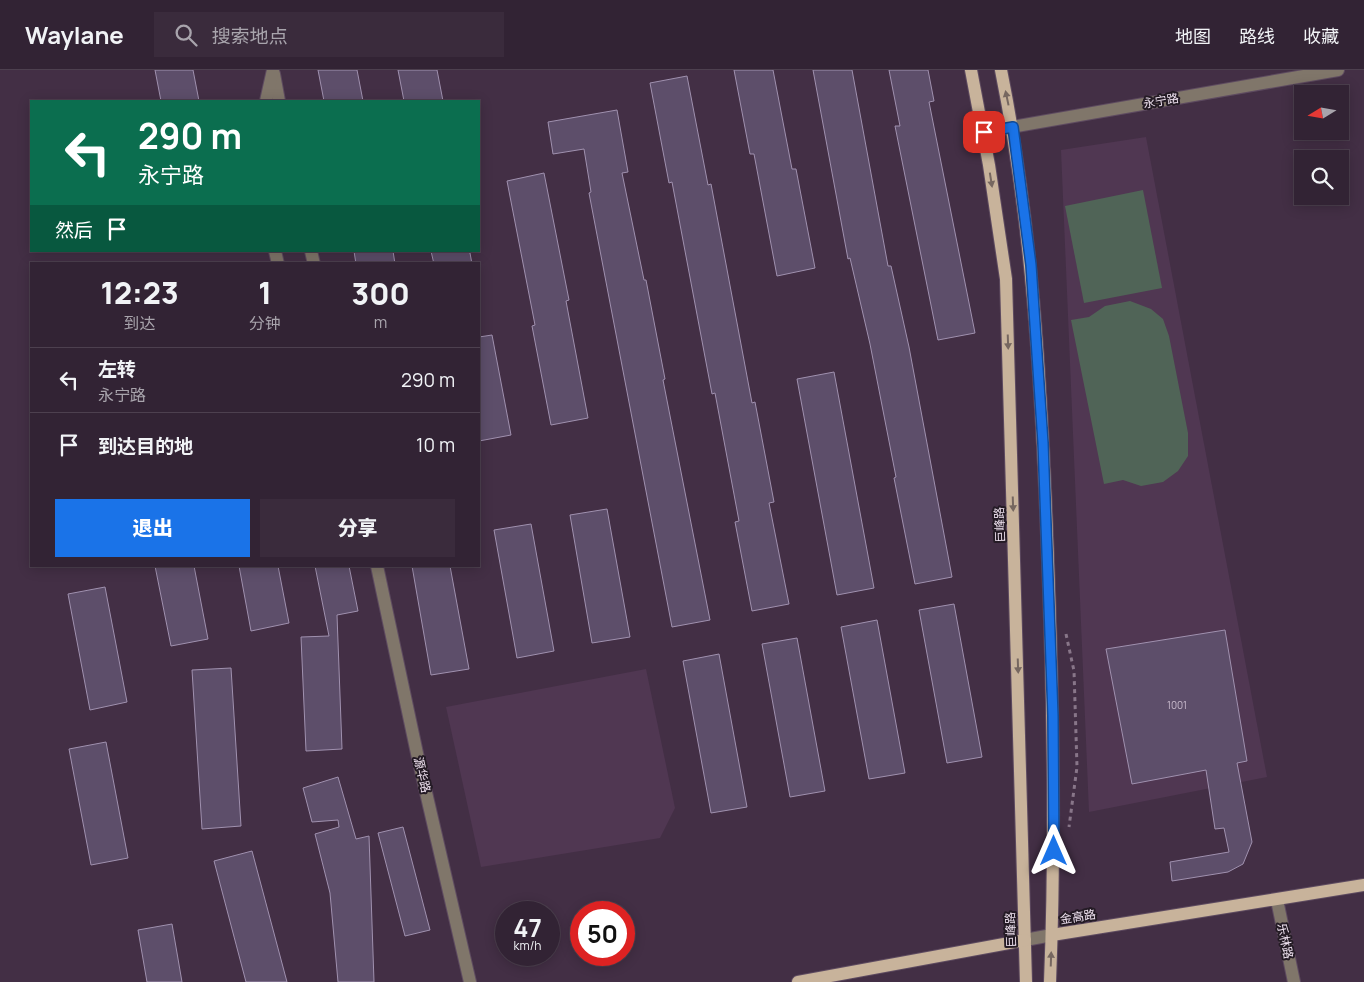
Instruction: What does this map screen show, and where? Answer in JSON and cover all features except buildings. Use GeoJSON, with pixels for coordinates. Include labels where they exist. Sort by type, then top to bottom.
{"type":"FeatureCollection","features":[{"type":"Feature","properties":{"kind":"main road","name":"巨峰路"},"geometry":{"type":"LineString","coordinates":[[971,70],[984,132],[1006,279],[1026,982]]}},
{"type":"Feature","properties":{"kind":"main road"},"geometry":{"type":"LineString","coordinates":[[1001,70],[1013,127],[1031,265],[1043,443],[1053,716],[1050,982]]}},
{"type":"Feature","properties":{"kind":"main road","name":"金高路"},"geometry":{"type":"LineString","coordinates":[[1052,935],[1364,885]]}},
{"type":"Feature","properties":{"kind":"main road","name":"金高路"},"geometry":{"type":"LineString","coordinates":[[798,982],[1025,940]]}},
{"type":"Feature","properties":{"kind":"street"},"geometry":{"type":"LineString","coordinates":[[266,100],[273,70]]}},
{"type":"Feature","properties":{"kind":"street"},"geometry":{"type":"LineString","coordinates":[[273,70],[279,100]]}},
{"type":"Feature","properties":{"kind":"street","name":"永宁路"},"geometry":{"type":"LineString","coordinates":[[984,132],[1338,70]]}},
{"type":"Feature","properties":{"kind":"street","name":"源华路"},"geometry":{"type":"LineString","coordinates":[[377,567],[418,758],[470,982]]}},
{"type":"Feature","properties":{"kind":"street","name":"乐林路"},"geometry":{"type":"LineString","coordinates":[[1277,900],[1294,982]]}},
{"type":"Feature","properties":{"kind":"street","name":"金高路"},"geometry":{"type":"LineString","coordinates":[[1025,940],[1052,935]]}},
{"type":"Feature","properties":{"kind":"shaded area"},"geometry":{"type":"Polygon","coordinates":[[[1146,137],[1267,777],[1089,812],[1061,150],[1146,137]]]}},
{"type":"Feature","properties":{"kind":"shaded area"},"geometry":{"type":"Polygon","coordinates":[[[646,669],[675,808],[660,838],[481,867],[446,707],[646,669]]]}},
{"type":"Feature","properties":{"kind":"green space"},"geometry":{"type":"Polygon","coordinates":[[[1143,190],[1162,288],[1084,303],[1065,206],[1143,190]]]}},
{"type":"Feature","properties":{"kind":"green space"},"geometry":{"type":"Polygon","coordinates":[[[1130,301],[1151,309],[1163,319],[1169,336],[1188,433],[1188,456],[1178,471],[1163,482],[1141,486],[1123,480],[1104,484],[1071,320],[1089,317],[1105,306],[1130,301]]]}},
{"type":"Feature","properties":{"kind":"route"},"geometry":{"type":"LineString","coordinates":[[984,132],[1013,127],[1031,265],[1043,443],[1048,559],[1053,716],[1054,851]]}}]}
